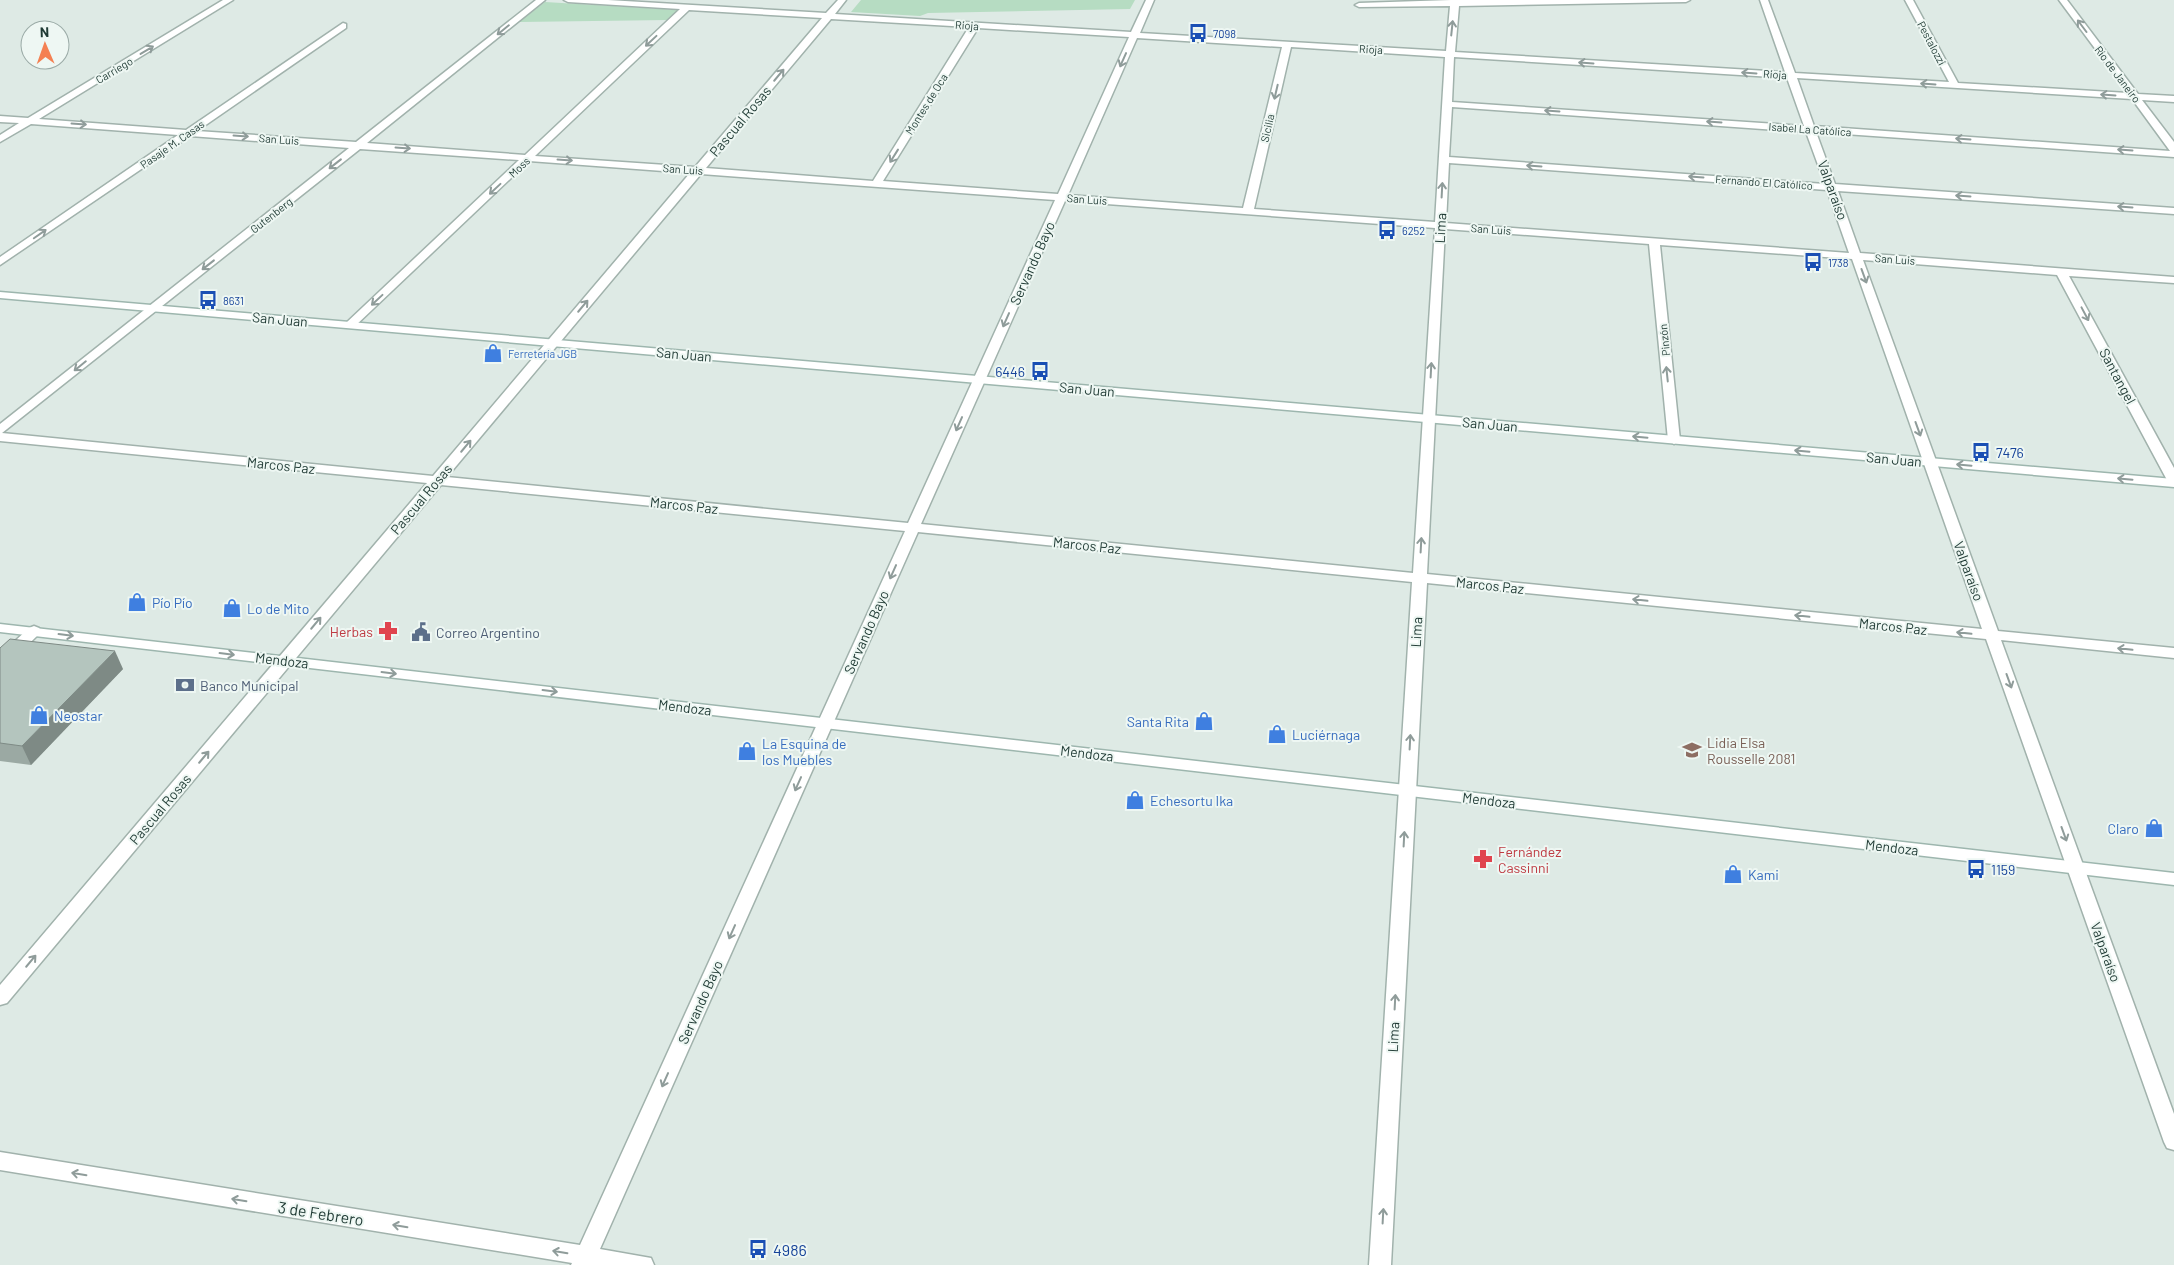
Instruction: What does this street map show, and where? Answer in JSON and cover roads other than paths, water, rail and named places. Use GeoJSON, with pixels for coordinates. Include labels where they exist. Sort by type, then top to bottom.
{"type":"FeatureCollection","features":[{"type":"Feature","properties":{"kind":"street","name":"Carriego"},"geometry":{"type":"LineString","coordinates":[[0,139],[229,0]]}},
{"type":"Feature","properties":{"kind":"street","name":"Gutenberg"},"geometry":{"type":"LineString","coordinates":[[0,430],[541,0]]}},
{"type":"Feature","properties":{"kind":"street","name":"Rioja"},"geometry":{"type":"LineString","coordinates":[[568,0],[2174,99]]}},
{"type":"Feature","properties":{"kind":"street","name":"Pascual Rosas"},"geometry":{"type":"LineString","coordinates":[[0,998],[842,0]]}},
{"type":"Feature","properties":{"kind":"street","name":"Servando Bayo"},"geometry":{"type":"LineString","coordinates":[[584,1260],[1150,0]]}},
{"type":"Feature","properties":{"kind":"street"},"geometry":{"type":"LineString","coordinates":[[1359,5],[1455,2],[1686,0]]}},
{"type":"Feature","properties":{"kind":"street","name":"Valparaíso"},"geometry":{"type":"LineString","coordinates":[[1764,0],[2174,1142]]}},
{"type":"Feature","properties":{"kind":"street","name":"Pestalozzi"},"geometry":{"type":"LineString","coordinates":[[1909,0],[1955,85]]}},
{"type":"Feature","properties":{"kind":"street","name":"Río de Janeiro"},"geometry":{"type":"LineString","coordinates":[[2063,0],[2174,149]]}},
{"type":"Feature","properties":{"kind":"street","name":"Lima"},"geometry":{"type":"LineString","coordinates":[[1380,1265],[1428,418],[1450,54],[1455,2]]}},
{"type":"Feature","properties":{"kind":"street","name":"Moss"},"geometry":{"type":"LineString","coordinates":[[350,325],[687,7]]}},
{"type":"Feature","properties":{"kind":"street","name":"Montes de Oca"},"geometry":{"type":"LineString","coordinates":[[877,183],[975,25]]}},
{"type":"Feature","properties":{"kind":"street","name":"Pasaje M. Casas"},"geometry":{"type":"LineString","coordinates":[[0,262],[343,26]]}},
{"type":"Feature","properties":{"kind":"street","name":"Sicilia"},"geometry":{"type":"LineString","coordinates":[[1248,211],[1287,44]]}},
{"type":"Feature","properties":{"kind":"street","name":"Isabel La Católica"},"geometry":{"type":"LineString","coordinates":[[1447,104],[2174,154]]}},
{"type":"Feature","properties":{"kind":"street","name":"San Luis"},"geometry":{"type":"LineString","coordinates":[[0,119],[2174,280]]}},
{"type":"Feature","properties":{"kind":"street","name":"Fernando El Católico"},"geometry":{"type":"LineString","coordinates":[[1444,160],[2174,211]]}},
{"type":"Feature","properties":{"kind":"street","name":"Pinzón"},"geometry":{"type":"LineString","coordinates":[[1654,241],[1674,440]]}},
{"type":"Feature","properties":{"kind":"street","name":"Santangel"},"geometry":{"type":"LineString","coordinates":[[2062,271],[2174,482]]}},
{"type":"Feature","properties":{"kind":"street","name":"San Juan"},"geometry":{"type":"LineString","coordinates":[[0,295],[2174,482]]}},
{"type":"Feature","properties":{"kind":"street","name":"Marcos Paz"},"geometry":{"type":"LineString","coordinates":[[0,437],[2174,653]]}},
{"type":"Feature","properties":{"kind":"street","name":"Mendoza"},"geometry":{"type":"LineString","coordinates":[[0,628],[2174,879]]}},
{"type":"Feature","properties":{"kind":"street"},"geometry":{"type":"LineString","coordinates":[[0,664],[34,632]]}},
{"type":"Feature","properties":{"kind":"street","name":"3 de Febrero"},"geometry":{"type":"LineString","coordinates":[[0,1161],[584,1260],[643,1265]]}},
{"type":"Feature","properties":{"kind":"place","name":"7098"},"geometry":{"type":"Point","coordinates":[1198,33]}},
{"type":"Feature","properties":{"kind":"place","name":"6252"},"geometry":{"type":"Point","coordinates":[1387,230]}},
{"type":"Feature","properties":{"kind":"place","name":"1738"},"geometry":{"type":"Point","coordinates":[1813,262]}},
{"type":"Feature","properties":{"kind":"place","name":"8631"},"geometry":{"type":"Point","coordinates":[208,300]}},
{"type":"Feature","properties":{"kind":"place","name":"Ferretería JGB"},"geometry":{"type":"Point","coordinates":[493,353]}},
{"type":"Feature","properties":{"kind":"place","name":"6446"},"geometry":{"type":"Point","coordinates":[1040,371]}},
{"type":"Feature","properties":{"kind":"place","name":"7476"},"geometry":{"type":"Point","coordinates":[1981,452]}},
{"type":"Feature","properties":{"kind":"place","name":"Pío Pío"},"geometry":{"type":"Point","coordinates":[137,602]}},
{"type":"Feature","properties":{"kind":"place","name":"Lo de Mito"},"geometry":{"type":"Point","coordinates":[232,608]}},
{"type":"Feature","properties":{"kind":"place","name":"Herbas"},"geometry":{"type":"Point","coordinates":[388,631]}},
{"type":"Feature","properties":{"kind":"place","name":"Correo Argentino"},"geometry":{"type":"Point","coordinates":[421,632]}},
{"type":"Feature","properties":{"kind":"place","name":"Banco Municipal"},"geometry":{"type":"Point","coordinates":[185,685]}},
{"type":"Feature","properties":{"kind":"place","name":"Neostar"},"geometry":{"type":"Point","coordinates":[39,715]}},
{"type":"Feature","properties":{"kind":"place","name":"Santa Rita"},"geometry":{"type":"Point","coordinates":[1204,721]}},
{"type":"Feature","properties":{"kind":"place","name":"Luciérnaga"},"geometry":{"type":"Point","coordinates":[1277,734]}},
{"type":"Feature","properties":{"kind":"place","name":"Lidia Elsa Rousselle 2081"},"geometry":{"type":"Point","coordinates":[1692,750]}},
{"type":"Feature","properties":{"kind":"place","name":"La Esquina de los Muebles"},"geometry":{"type":"Point","coordinates":[747,751]}},
{"type":"Feature","properties":{"kind":"place","name":"Echesortu Ika"},"geometry":{"type":"Point","coordinates":[1135,800]}},
{"type":"Feature","properties":{"kind":"place","name":"Claro"},"geometry":{"type":"Point","coordinates":[2154,828]}},
{"type":"Feature","properties":{"kind":"place","name":"Fernández Cassinni"},"geometry":{"type":"Point","coordinates":[1483,859]}},
{"type":"Feature","properties":{"kind":"place","name":"1159"},"geometry":{"type":"Point","coordinates":[1976,869]}},
{"type":"Feature","properties":{"kind":"place","name":"Kami"},"geometry":{"type":"Point","coordinates":[1733,874]}},
{"type":"Feature","properties":{"kind":"place","name":"4986"},"geometry":{"type":"Point","coordinates":[758,1249]}}]}
